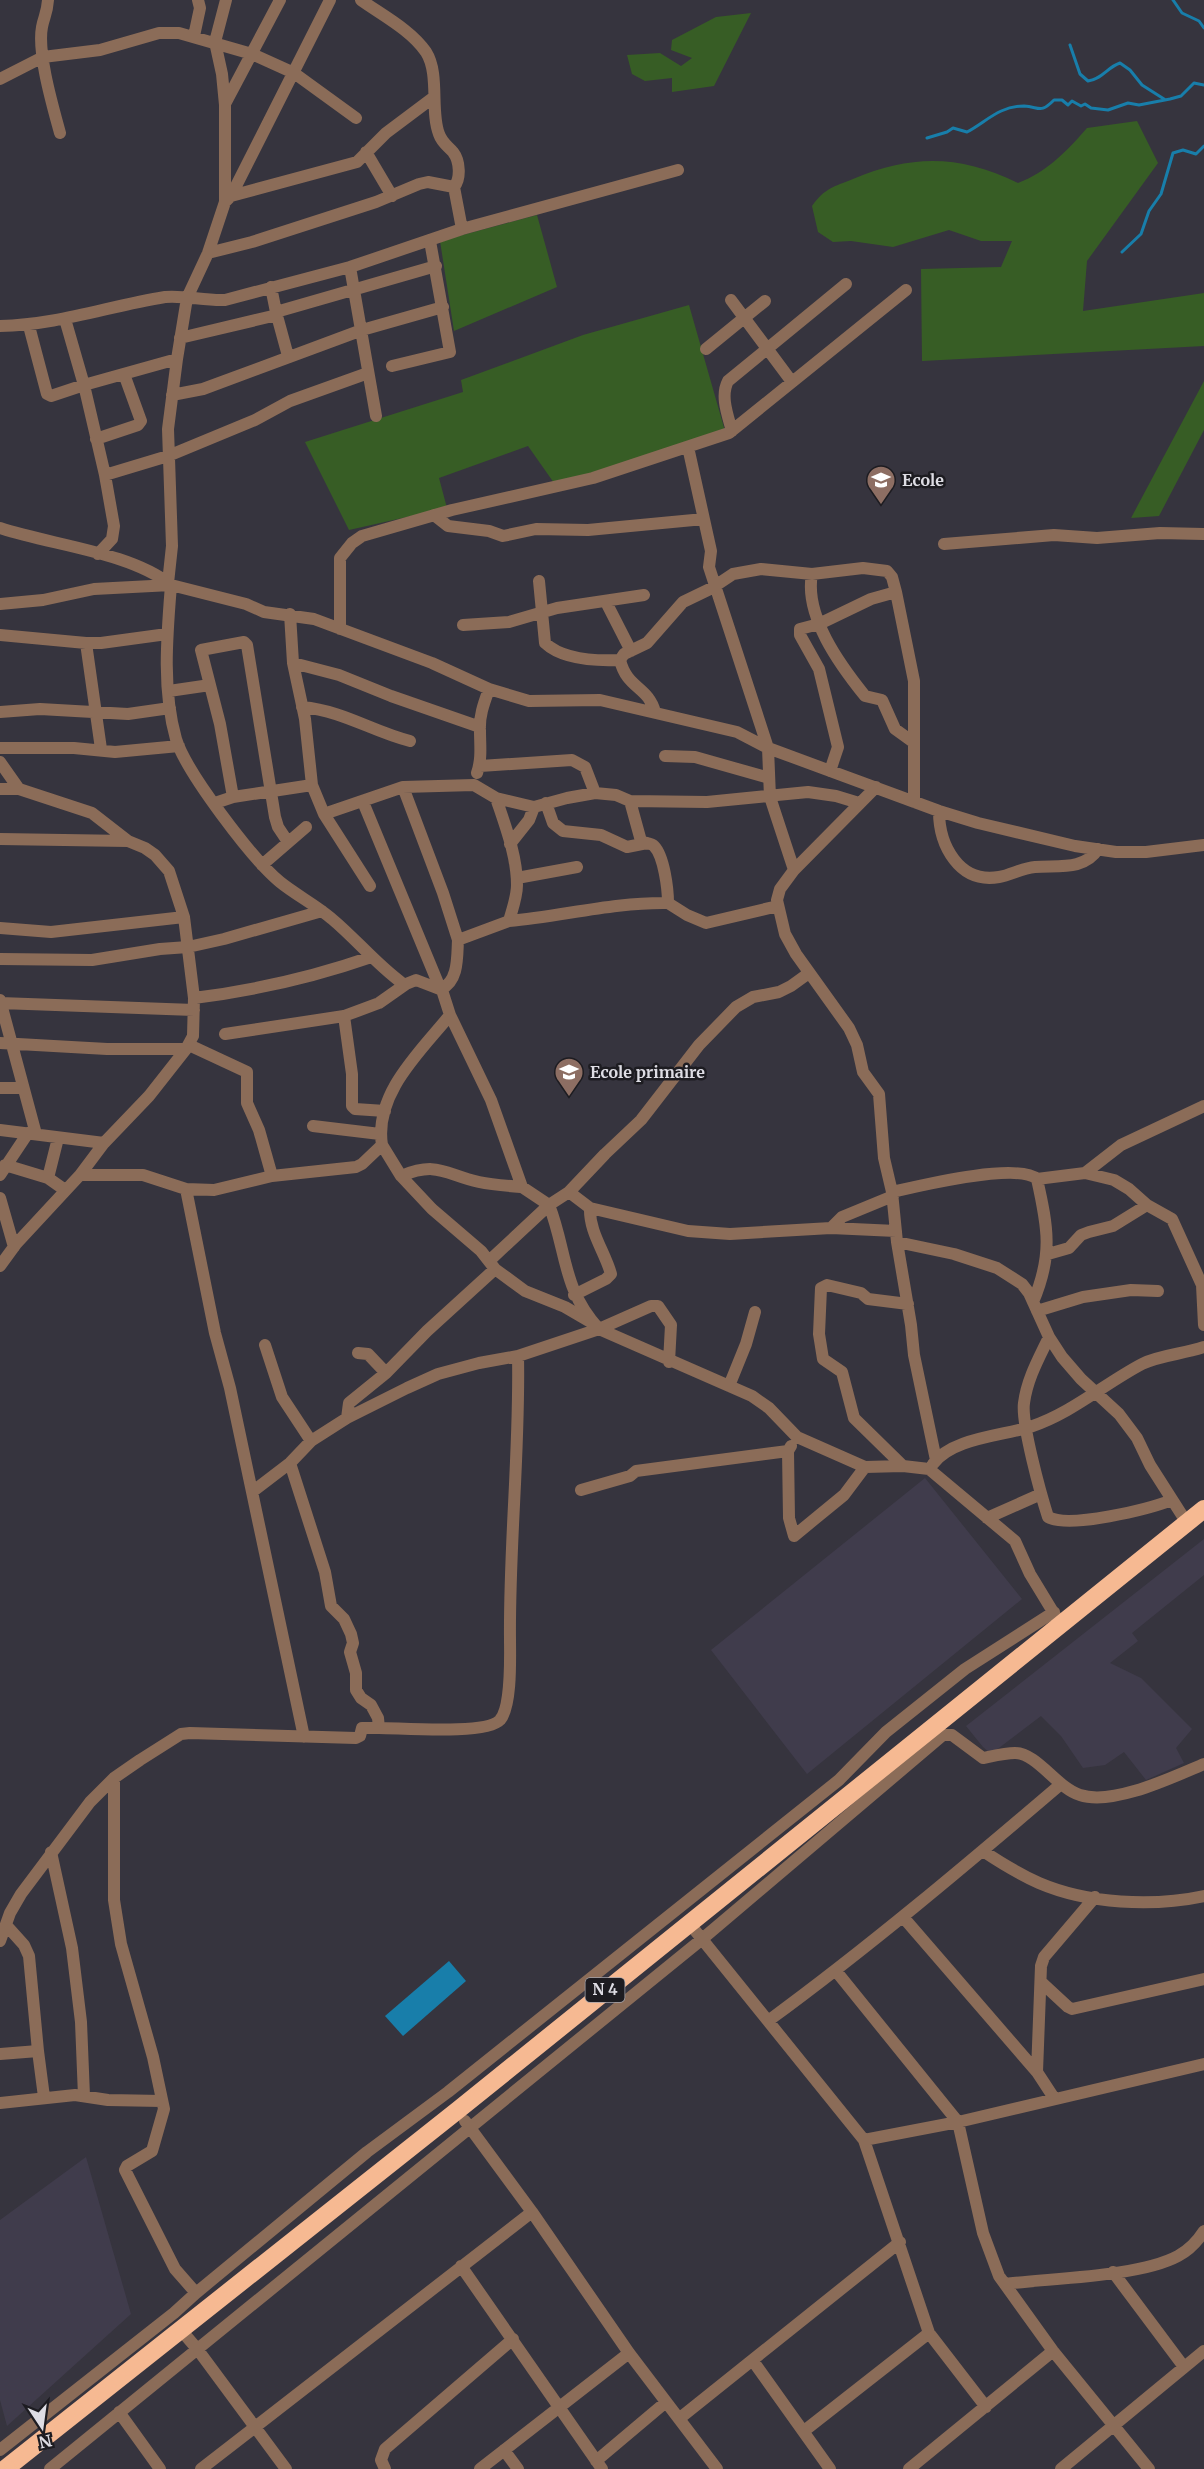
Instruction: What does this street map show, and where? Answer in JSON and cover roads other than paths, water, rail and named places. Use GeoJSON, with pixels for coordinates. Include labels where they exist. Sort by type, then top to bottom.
{"type":"FeatureCollection","features":[{"type":"Feature","properties":{"kind":"highway","name":"N 4"},"geometry":{"type":"LineString","coordinates":[[5,2469],[458,2110],[1058,1619],[1204,1509]]}},
{"type":"Feature","properties":{"kind":"street"},"geometry":{"type":"LineString","coordinates":[[48,0],[47,14],[42,27],[43,57],[60,133]]}},
{"type":"Feature","properties":{"kind":"street"},"geometry":{"type":"LineString","coordinates":[[194,36],[200,8],[198,0]]}},
{"type":"Feature","properties":{"kind":"street"},"geometry":{"type":"LineString","coordinates":[[226,0],[215,42],[222,74],[225,105],[228,199]]}},
{"type":"Feature","properties":{"kind":"street"},"geometry":{"type":"LineString","coordinates":[[225,105],[280,0]]}},
{"type":"Feature","properties":{"kind":"street"},"geometry":{"type":"LineString","coordinates":[[330,0],[228,199],[208,253],[187,298],[172,395],[168,456],[171,478],[172,546],[167,634],[169,691],[179,746],[189,766],[262,865],[278,880],[322,911],[371,957],[406,984]]}},
{"type":"Feature","properties":{"kind":"street"},"geometry":{"type":"LineString","coordinates":[[361,0],[411,37],[427,53],[438,133],[442,142],[454,153],[459,176],[454,187],[462,229]]}},
{"type":"Feature","properties":{"kind":"street"},"geometry":{"type":"LineString","coordinates":[[0,79],[43,57],[100,50],[159,33],[194,36],[252,54],[294,74],[356,118]]}},
{"type":"Feature","properties":{"kind":"street"},"geometry":{"type":"LineString","coordinates":[[228,199],[357,162],[386,133],[434,97]]}},
{"type":"Feature","properties":{"kind":"street"},"geometry":{"type":"LineString","coordinates":[[366,152],[392,196]]}},
{"type":"Feature","properties":{"kind":"street"},"geometry":{"type":"LineString","coordinates":[[0,326],[29,326],[168,297],[205,301],[225,300],[350,267],[462,229],[678,170]]}},
{"type":"Feature","properties":{"kind":"street"},"geometry":{"type":"LineString","coordinates":[[208,253],[252,242],[428,182],[454,187]]}},
{"type":"Feature","properties":{"kind":"street"},"geometry":{"type":"LineString","coordinates":[[392,366],[450,352],[430,241]]}},
{"type":"Feature","properties":{"kind":"street"},"geometry":{"type":"LineString","coordinates":[[180,338],[276,314],[355,288],[436,266]]}},
{"type":"Feature","properties":{"kind":"street"},"geometry":{"type":"LineString","coordinates":[[350,267],[376,416]]}},
{"type":"Feature","properties":{"kind":"street"},"geometry":{"type":"LineString","coordinates":[[732,431],[726,407],[726,384],[846,284]]}},
{"type":"Feature","properties":{"kind":"street"},"geometry":{"type":"LineString","coordinates":[[272,287],[276,314],[288,356]]}},
{"type":"Feature","properties":{"kind":"street"},"geometry":{"type":"LineString","coordinates":[[340,629],[339,558],[362,536],[434,515],[593,478],[732,431],[906,290]]}},
{"type":"Feature","properties":{"kind":"street"},"geometry":{"type":"LineString","coordinates":[[732,300],[792,382]]}},
{"type":"Feature","properties":{"kind":"street"},"geometry":{"type":"LineString","coordinates":[[706,350],[765,301]]}},
{"type":"Feature","properties":{"kind":"street"},"geometry":{"type":"LineString","coordinates":[[172,395],[203,389],[362,330],[443,307]]}},
{"type":"Feature","properties":{"kind":"street"},"geometry":{"type":"LineString","coordinates":[[65,319],[84,385],[105,475],[114,532],[112,539],[98,554]]}},
{"type":"Feature","properties":{"kind":"street"},"geometry":{"type":"LineString","coordinates":[[29,326],[47,394],[51,396],[177,359]]}},
{"type":"Feature","properties":{"kind":"street"},"geometry":{"type":"LineString","coordinates":[[105,475],[168,456],[255,420],[290,401],[368,373]]}},
{"type":"Feature","properties":{"kind":"street"},"geometry":{"type":"LineString","coordinates":[[96,439],[138,425],[141,421],[124,374]]}},
{"type":"Feature","properties":{"kind":"street"},"geometry":{"type":"LineString","coordinates":[[688,447],[711,551],[709,567],[768,748],[770,797],[794,870]]}},
{"type":"Feature","properties":{"kind":"street"},"geometry":{"type":"LineString","coordinates":[[434,515],[448,526],[489,531],[503,536],[540,529],[588,530],[704,519]]}},
{"type":"Feature","properties":{"kind":"street"},"geometry":{"type":"LineString","coordinates":[[0,528],[131,564],[170,584],[246,604],[264,612],[290,614],[340,629],[432,663],[489,689],[529,701],[600,700],[742,733],[768,748],[939,811],[1023,834],[1098,849],[1136,852],[1204,844]]}},
{"type":"Feature","properties":{"kind":"street"},"geometry":{"type":"LineString","coordinates":[[944,544],[1054,535],[1097,538],[1160,533],[1204,534]]}},
{"type":"Feature","properties":{"kind":"street"},"geometry":{"type":"LineString","coordinates":[[539,581],[544,638],[549,647],[586,659],[620,660],[647,643],[683,602],[716,586],[728,576],[749,570],[767,569],[812,574],[863,568],[883,570],[891,574],[914,681],[915,802]]}},
{"type":"Feature","properties":{"kind":"street"},"geometry":{"type":"LineString","coordinates":[[812,574],[811,595],[819,624],[862,693],[869,698],[882,700],[893,726],[914,742]]}},
{"type":"Feature","properties":{"kind":"street"},"geometry":{"type":"LineString","coordinates":[[0,604],[43,600],[94,589],[170,584]]}},
{"type":"Feature","properties":{"kind":"street"},"geometry":{"type":"LineString","coordinates":[[830,771],[838,747],[819,669],[799,631],[803,627],[819,624],[864,602],[896,592]]}},
{"type":"Feature","properties":{"kind":"street"},"geometry":{"type":"LineString","coordinates":[[463,624],[509,622],[557,608],[644,595]]}},
{"type":"Feature","properties":{"kind":"street"},"geometry":{"type":"LineString","coordinates":[[606,602],[631,651]]}},
{"type":"Feature","properties":{"kind":"street"},"geometry":{"type":"LineString","coordinates":[[290,614],[293,663],[302,707],[312,785],[324,814],[370,886]]}},
{"type":"Feature","properties":{"kind":"street"},"geometry":{"type":"LineString","coordinates":[[0,635],[101,643],[167,634]]}},
{"type":"Feature","properties":{"kind":"street"},"geometry":{"type":"LineString","coordinates":[[86,643],[101,749]]}},
{"type":"Feature","properties":{"kind":"street"},"geometry":{"type":"LineString","coordinates":[[232,796],[202,649],[246,643],[277,822],[288,842]]}},
{"type":"Feature","properties":{"kind":"street"},"geometry":{"type":"LineString","coordinates":[[620,660],[625,676],[651,699],[655,712]]}},
{"type":"Feature","properties":{"kind":"street"},"geometry":{"type":"LineString","coordinates":[[293,663],[339,675],[398,699],[480,727]]}},
{"type":"Feature","properties":{"kind":"street"},"geometry":{"type":"LineString","coordinates":[[169,691],[210,685]]}},
{"type":"Feature","properties":{"kind":"street"},"geometry":{"type":"LineString","coordinates":[[474,785],[480,766],[482,748],[480,727],[482,711],[489,689]]}},
{"type":"Feature","properties":{"kind":"street"},"geometry":{"type":"LineString","coordinates":[[302,707],[329,710],[348,716],[378,731],[410,741]]}},
{"type":"Feature","properties":{"kind":"street"},"geometry":{"type":"LineString","coordinates":[[0,712],[40,709],[128,714],[171,708]]}},
{"type":"Feature","properties":{"kind":"street"},"geometry":{"type":"LineString","coordinates":[[0,748],[101,749],[123,752],[179,746]]}},
{"type":"Feature","properties":{"kind":"street"},"geometry":{"type":"LineString","coordinates":[[665,756],[695,757],[769,778]]}},
{"type":"Feature","properties":{"kind":"street"},"geometry":{"type":"LineString","coordinates":[[480,766],[572,760],[585,767],[595,794]]}},
{"type":"Feature","properties":{"kind":"street"},"geometry":{"type":"LineString","coordinates":[[0,762],[19,789]]}},
{"type":"Feature","properties":{"kind":"street"},"geometry":{"type":"LineString","coordinates":[[215,803],[232,796],[312,785]]}},
{"type":"Feature","properties":{"kind":"street"},"geometry":{"type":"LineString","coordinates":[[324,814],[403,787],[474,785],[496,798],[540,805],[595,794],[616,795],[630,801],[707,802],[816,793],[859,802]]}},
{"type":"Feature","properties":{"kind":"street"},"geometry":{"type":"LineString","coordinates":[[225,1034],[344,1016],[379,1003],[406,984],[416,980],[440,988],[449,985],[455,970],[458,940],[403,787]]}},
{"type":"Feature","properties":{"kind":"street"},"geometry":{"type":"LineString","coordinates":[[0,2450],[174,2313],[367,2152],[448,2092],[839,1780],[886,1732],[965,1669],[1058,1619],[1030,1574],[1019,1546],[987,1518],[933,1464],[914,1355],[892,1194],[884,1158],[879,1094],[863,1072],[857,1045],[849,1028],[809,973],[785,934],[777,906],[780,889],[794,870],[876,787]]}},
{"type":"Feature","properties":{"kind":"street"},"geometry":{"type":"LineString","coordinates":[[0,789],[19,789],[92,813],[128,841],[155,855],[169,871],[184,917],[194,1004],[193,1036],[187,1047],[149,1096],[104,1143],[80,1175],[64,1190],[0,1266]]}},
{"type":"Feature","properties":{"kind":"street"},"geometry":{"type":"LineString","coordinates":[[496,798],[510,844],[517,878],[509,921]]}},
{"type":"Feature","properties":{"kind":"street"},"geometry":{"type":"LineString","coordinates":[[630,801],[641,841],[654,846],[659,856],[665,876],[668,903]]}},
{"type":"Feature","properties":{"kind":"street"},"geometry":{"type":"LineString","coordinates":[[363,802],[450,1015],[491,1100],[522,1187]]}},
{"type":"Feature","properties":{"kind":"street"},"geometry":{"type":"LineString","coordinates":[[540,805],[553,823],[563,831],[601,836],[627,847],[647,843]]}},
{"type":"Feature","properties":{"kind":"street"},"geometry":{"type":"LineString","coordinates":[[510,844],[540,805]]}},
{"type":"Feature","properties":{"kind":"street"},"geometry":{"type":"LineString","coordinates":[[939,811],[941,837],[951,858],[962,867],[984,877],[999,877],[1034,867],[1058,868],[1086,862],[1092,859],[1098,849]]}},
{"type":"Feature","properties":{"kind":"street"},"geometry":{"type":"LineString","coordinates":[[262,865],[306,827]]}},
{"type":"Feature","properties":{"kind":"street"},"geometry":{"type":"LineString","coordinates":[[0,839],[128,841]]}},
{"type":"Feature","properties":{"kind":"street"},"geometry":{"type":"LineString","coordinates":[[517,878],[577,867]]}},
{"type":"Feature","properties":{"kind":"street"},"geometry":{"type":"LineString","coordinates":[[458,940],[509,921],[595,908],[668,903],[706,923],[777,906]]}},
{"type":"Feature","properties":{"kind":"street"},"geometry":{"type":"LineString","coordinates":[[0,959],[92,960],[188,947],[322,911]]}},
{"type":"Feature","properties":{"kind":"street"},"geometry":{"type":"LineString","coordinates":[[0,928],[51,932],[184,917]]}},
{"type":"Feature","properties":{"kind":"street"},"geometry":{"type":"LineString","coordinates":[[32,1134],[22,1088],[5,1042],[0,1002],[194,1004],[297,981],[371,957]]}},
{"type":"Feature","properties":{"kind":"street"},"geometry":{"type":"LineString","coordinates":[[347,1418],[349,1404],[386,1373],[549,1205],[569,1192],[641,1120],[699,1045],[736,1007],[753,997],[778,992],[809,973]]}},
{"type":"Feature","properties":{"kind":"street"},"geometry":{"type":"LineString","coordinates":[[80,1175],[142,1175],[186,1189],[214,1190],[272,1176],[356,1167],[362,1164],[381,1140],[385,1110],[399,1078],[450,1015]]}},
{"type":"Feature","properties":{"kind":"street"},"geometry":{"type":"LineString","coordinates":[[344,1016],[352,1074],[352,1106],[355,1109],[385,1110]]}},
{"type":"Feature","properties":{"kind":"street"},"geometry":{"type":"LineString","coordinates":[[5,1042],[107,1049],[187,1047],[247,1072],[247,1103],[259,1130],[272,1176]]}},
{"type":"Feature","properties":{"kind":"street"},"geometry":{"type":"LineString","coordinates":[[0,1088],[22,1088]]}},
{"type":"Feature","properties":{"kind":"street"},"geometry":{"type":"LineString","coordinates":[[1085,1173],[1121,1145],[1204,1106]]}},
{"type":"Feature","properties":{"kind":"street"},"geometry":{"type":"LineString","coordinates":[[313,1126],[381,1140],[401,1176],[432,1209],[460,1232],[492,1265],[525,1291],[565,1307],[596,1326],[669,1362],[752,1396],[769,1408],[797,1437],[865,1467],[933,1464],[963,1445],[1011,1430],[1027,1428],[1072,1409],[1143,1364],[1204,1347]]}},
{"type":"Feature","properties":{"kind":"street"},"geometry":{"type":"LineString","coordinates":[[0,1130],[104,1143]]}},
{"type":"Feature","properties":{"kind":"street"},"geometry":{"type":"LineString","coordinates":[[2,1171],[32,1134]]}},
{"type":"Feature","properties":{"kind":"street"},"geometry":{"type":"LineString","coordinates":[[48,1178],[58,1138]]}},
{"type":"Feature","properties":{"kind":"street"},"geometry":{"type":"LineString","coordinates":[[401,1176],[423,1168],[437,1168],[480,1182],[522,1187],[549,1205],[574,1295],[596,1326]]}},
{"type":"Feature","properties":{"kind":"street"},"geometry":{"type":"LineString","coordinates":[[2,1171],[48,1178],[64,1190]]}},
{"type":"Feature","properties":{"kind":"street"},"geometry":{"type":"LineString","coordinates":[[831,1228],[842,1217],[892,1194],[966,1176],[1013,1173],[1032,1175],[1037,1179],[1046,1223],[1048,1254],[1035,1307]]}},
{"type":"Feature","properties":{"kind":"street"},"geometry":{"type":"LineString","coordinates":[[1037,1179],[1085,1173],[1114,1180],[1148,1205],[1168,1215],[1180,1235],[1202,1285],[1204,1325]]}},
{"type":"Feature","properties":{"kind":"street"},"geometry":{"type":"LineString","coordinates":[[186,1189],[214,1333],[230,1388],[304,1737]]}},
{"type":"Feature","properties":{"kind":"street"},"geometry":{"type":"LineString","coordinates":[[569,1192],[590,1208],[688,1231],[710,1234],[831,1228],[896,1236],[997,1268],[1022,1284],[1049,1337],[1074,1372],[1119,1414],[1137,1437],[1150,1465],[1187,1523]]}},
{"type":"Feature","properties":{"kind":"street"},"geometry":{"type":"LineString","coordinates":[[0,1198],[14,1247]]}},
{"type":"Feature","properties":{"kind":"street"},"geometry":{"type":"LineString","coordinates":[[1048,1254],[1069,1248],[1081,1235],[1113,1226],[1148,1205]]}},
{"type":"Feature","properties":{"kind":"street"},"geometry":{"type":"LineString","coordinates":[[574,1295],[611,1274],[596,1238],[590,1208]]}},
{"type":"Feature","properties":{"kind":"street"},"geometry":{"type":"LineString","coordinates":[[903,1466],[854,1418],[842,1372],[823,1359],[819,1334],[821,1288],[827,1285],[861,1293],[868,1299],[908,1304]]}},
{"type":"Feature","properties":{"kind":"street"},"geometry":{"type":"LineString","coordinates":[[1035,1307],[1131,1290],[1158,1291]]}},
{"type":"Feature","properties":{"kind":"street"},"geometry":{"type":"LineString","coordinates":[[252,1492],[290,1462],[311,1441],[347,1418],[438,1374],[478,1363],[518,1356],[651,1306],[658,1306],[671,1325],[669,1362]]}},
{"type":"Feature","properties":{"kind":"street"},"geometry":{"type":"LineString","coordinates":[[729,1386],[746,1344],[755,1312]]}},
{"type":"Feature","properties":{"kind":"street"},"geometry":{"type":"LineString","coordinates":[[1049,1337],[1032,1372],[1023,1412],[1048,1517],[1055,1520],[1095,1518],[1139,1512],[1172,1500]]}},
{"type":"Feature","properties":{"kind":"street"},"geometry":{"type":"LineString","coordinates":[[265,1345],[282,1397],[311,1441]]}},
{"type":"Feature","properties":{"kind":"street"},"geometry":{"type":"LineString","coordinates":[[358,1353],[368,1354],[386,1373]]}},
{"type":"Feature","properties":{"kind":"street"},"geometry":{"type":"LineString","coordinates":[[0,1941],[21,1894],[90,1802],[114,1778],[181,1734],[356,1738],[360,1736],[362,1728],[477,1728],[494,1725],[500,1720],[505,1713],[510,1668],[509,1593],[519,1419],[518,1356]]}},
{"type":"Feature","properties":{"kind":"street"},"geometry":{"type":"LineString","coordinates":[[797,1437],[788,1451],[789,1518],[794,1536],[844,1495],[865,1467]]}},
{"type":"Feature","properties":{"kind":"street"},"geometry":{"type":"LineString","coordinates":[[581,1490],[630,1476],[636,1471],[788,1451]]}},
{"type":"Feature","properties":{"kind":"street"},"geometry":{"type":"LineString","coordinates":[[290,1462],[325,1572],[331,1606],[344,1619],[351,1634],[353,1643],[350,1652],[356,1673],[356,1690],[361,1698],[371,1705],[378,1718],[379,1728]]}},
{"type":"Feature","properties":{"kind":"street"},"geometry":{"type":"LineString","coordinates":[[987,1518],[1041,1494]]}},
{"type":"Feature","properties":{"kind":"street"},"geometry":{"type":"LineString","coordinates":[[50,2469],[701,1940],[943,1735],[952,1735],[983,1758],[1017,1753],[1029,1757],[1061,1784],[1082,1796],[1120,1796],[1204,1764]]}},
{"type":"Feature","properties":{"kind":"street"},"geometry":{"type":"LineString","coordinates":[[114,1778],[116,1915],[121,1944],[150,2047],[164,2116],[152,2151],[126,2166],[125,2170],[175,2269],[196,2293]]}},
{"type":"Feature","properties":{"kind":"street"},"geometry":{"type":"LineString","coordinates":[[768,2021],[836,1971],[903,1917],[1061,1784]]}},
{"type":"Feature","properties":{"kind":"street"},"geometry":{"type":"LineString","coordinates":[[983,1851],[1041,1884],[1077,1895],[1169,1901],[1204,1896]]}},
{"type":"Feature","properties":{"kind":"street"},"geometry":{"type":"LineString","coordinates":[[51,1852],[72,1947],[81,2022],[84,2096]]}},
{"type":"Feature","properties":{"kind":"street"},"geometry":{"type":"LineString","coordinates":[[1037,2072],[1044,1957],[1095,1897]]}},
{"type":"Feature","properties":{"kind":"street"},"geometry":{"type":"LineString","coordinates":[[903,1917],[1037,2072],[1054,2098]]}},
{"type":"Feature","properties":{"kind":"street"},"geometry":{"type":"LineString","coordinates":[[688,1923],[864,2140],[929,2333],[987,2407]]}},
{"type":"Feature","properties":{"kind":"street"},"geometry":{"type":"LineString","coordinates":[[6,1925],[24,1945],[29,1956],[44,2097]]}},
{"type":"Feature","properties":{"kind":"street"},"geometry":{"type":"LineString","coordinates":[[836,1971],[958,2122],[983,2233],[994,2264],[1005,2284],[1053,2351],[1149,2469]]}},
{"type":"Feature","properties":{"kind":"street"},"geometry":{"type":"LineString","coordinates":[[1041,1982],[1072,2009],[1204,1978]]}},
{"type":"Feature","properties":{"kind":"street"},"geometry":{"type":"LineString","coordinates":[[0,2054],[38,2051]]}},
{"type":"Feature","properties":{"kind":"street"},"geometry":{"type":"LineString","coordinates":[[864,2140],[958,2122],[1204,2064]]}},
{"type":"Feature","properties":{"kind":"street"},"geometry":{"type":"LineString","coordinates":[[0,2103],[44,2097],[84,2096],[108,2100],[162,2101]]}},
{"type":"Feature","properties":{"kind":"street"},"geometry":{"type":"LineString","coordinates":[[458,2110],[532,2212],[629,2353],[717,2469]]}},
{"type":"Feature","properties":{"kind":"street"},"geometry":{"type":"LineString","coordinates":[[201,2469],[532,2212]]}},
{"type":"Feature","properties":{"kind":"street"},"geometry":{"type":"LineString","coordinates":[[1005,2284],[1147,2267],[1176,2257],[1192,2247],[1204,2231]]}},
{"type":"Feature","properties":{"kind":"street"},"geometry":{"type":"LineString","coordinates":[[680,2418],[900,2242]]}},
{"type":"Feature","properties":{"kind":"street"},"geometry":{"type":"LineString","coordinates":[[461,2266],[599,2465],[666,2402]]}},
{"type":"Feature","properties":{"kind":"street"},"geometry":{"type":"LineString","coordinates":[[1113,2272],[1184,2367]]}},
{"type":"Feature","properties":{"kind":"street"},"geometry":{"type":"LineString","coordinates":[[181,2330],[286,2469]]}},
{"type":"Feature","properties":{"kind":"street"},"geometry":{"type":"LineString","coordinates":[[804,2431],[929,2333]]}},
{"type":"Feature","properties":{"kind":"street"},"geometry":{"type":"LineString","coordinates":[[385,2469],[381,2460],[385,2449],[513,2339]]}},
{"type":"Feature","properties":{"kind":"street"},"geometry":{"type":"LineString","coordinates":[[909,2469],[1053,2351]]}},
{"type":"Feature","properties":{"kind":"street"},"geometry":{"type":"LineString","coordinates":[[1061,2469],[1115,2427],[1204,2351]]}},
{"type":"Feature","properties":{"kind":"street"},"geometry":{"type":"LineString","coordinates":[[480,2469],[629,2353]]}},
{"type":"Feature","properties":{"kind":"street"},"geometry":{"type":"LineString","coordinates":[[753,2361],[831,2469]]}},
{"type":"Feature","properties":{"kind":"street"},"geometry":{"type":"LineString","coordinates":[[118,2412],[160,2469]]}},
{"type":"Feature","properties":{"kind":"street"},"geometry":{"type":"LineString","coordinates":[[504,2450],[518,2469]]}},
{"type":"Feature","properties":{"kind":"water"},"geometry":{"type":"Polygon","coordinates":[[[449,1961],[466,1981],[403,2036],[385,2016],[449,1961]]]}},
{"type":"Feature","properties":{"kind":"waterway"},"geometry":{"type":"LineString","coordinates":[[1173,0],[1182,13],[1199,21],[1204,28]]}},
{"type":"Feature","properties":{"kind":"waterway"},"geometry":{"type":"LineString","coordinates":[[1070,45],[1080,74],[1088,81],[1098,78],[1120,63],[1130,70],[1142,85],[1164,99]]}},
{"type":"Feature","properties":{"kind":"waterway"},"geometry":{"type":"LineString","coordinates":[[927,138],[953,128],[967,132],[1000,112],[1015,107],[1040,109],[1054,100],[1062,100],[1068,105],[1072,101],[1081,106],[1085,104],[1091,108],[1108,110],[1128,103],[1139,105],[1170,99],[1181,96],[1194,83],[1204,85]]}},
{"type":"Feature","properties":{"kind":"waterway"},"geometry":{"type":"LineString","coordinates":[[1122,252],[1141,234],[1149,211],[1161,194],[1173,153],[1183,150],[1196,154],[1204,146]]}},
{"type":"Feature","properties":{"kind":"place","name":"Ecole"},"geometry":{"type":"Point","coordinates":[881,506]}},
{"type":"Feature","properties":{"kind":"place","name":"Ecole primaire"},"geometry":{"type":"Point","coordinates":[569,1098]}}]}
